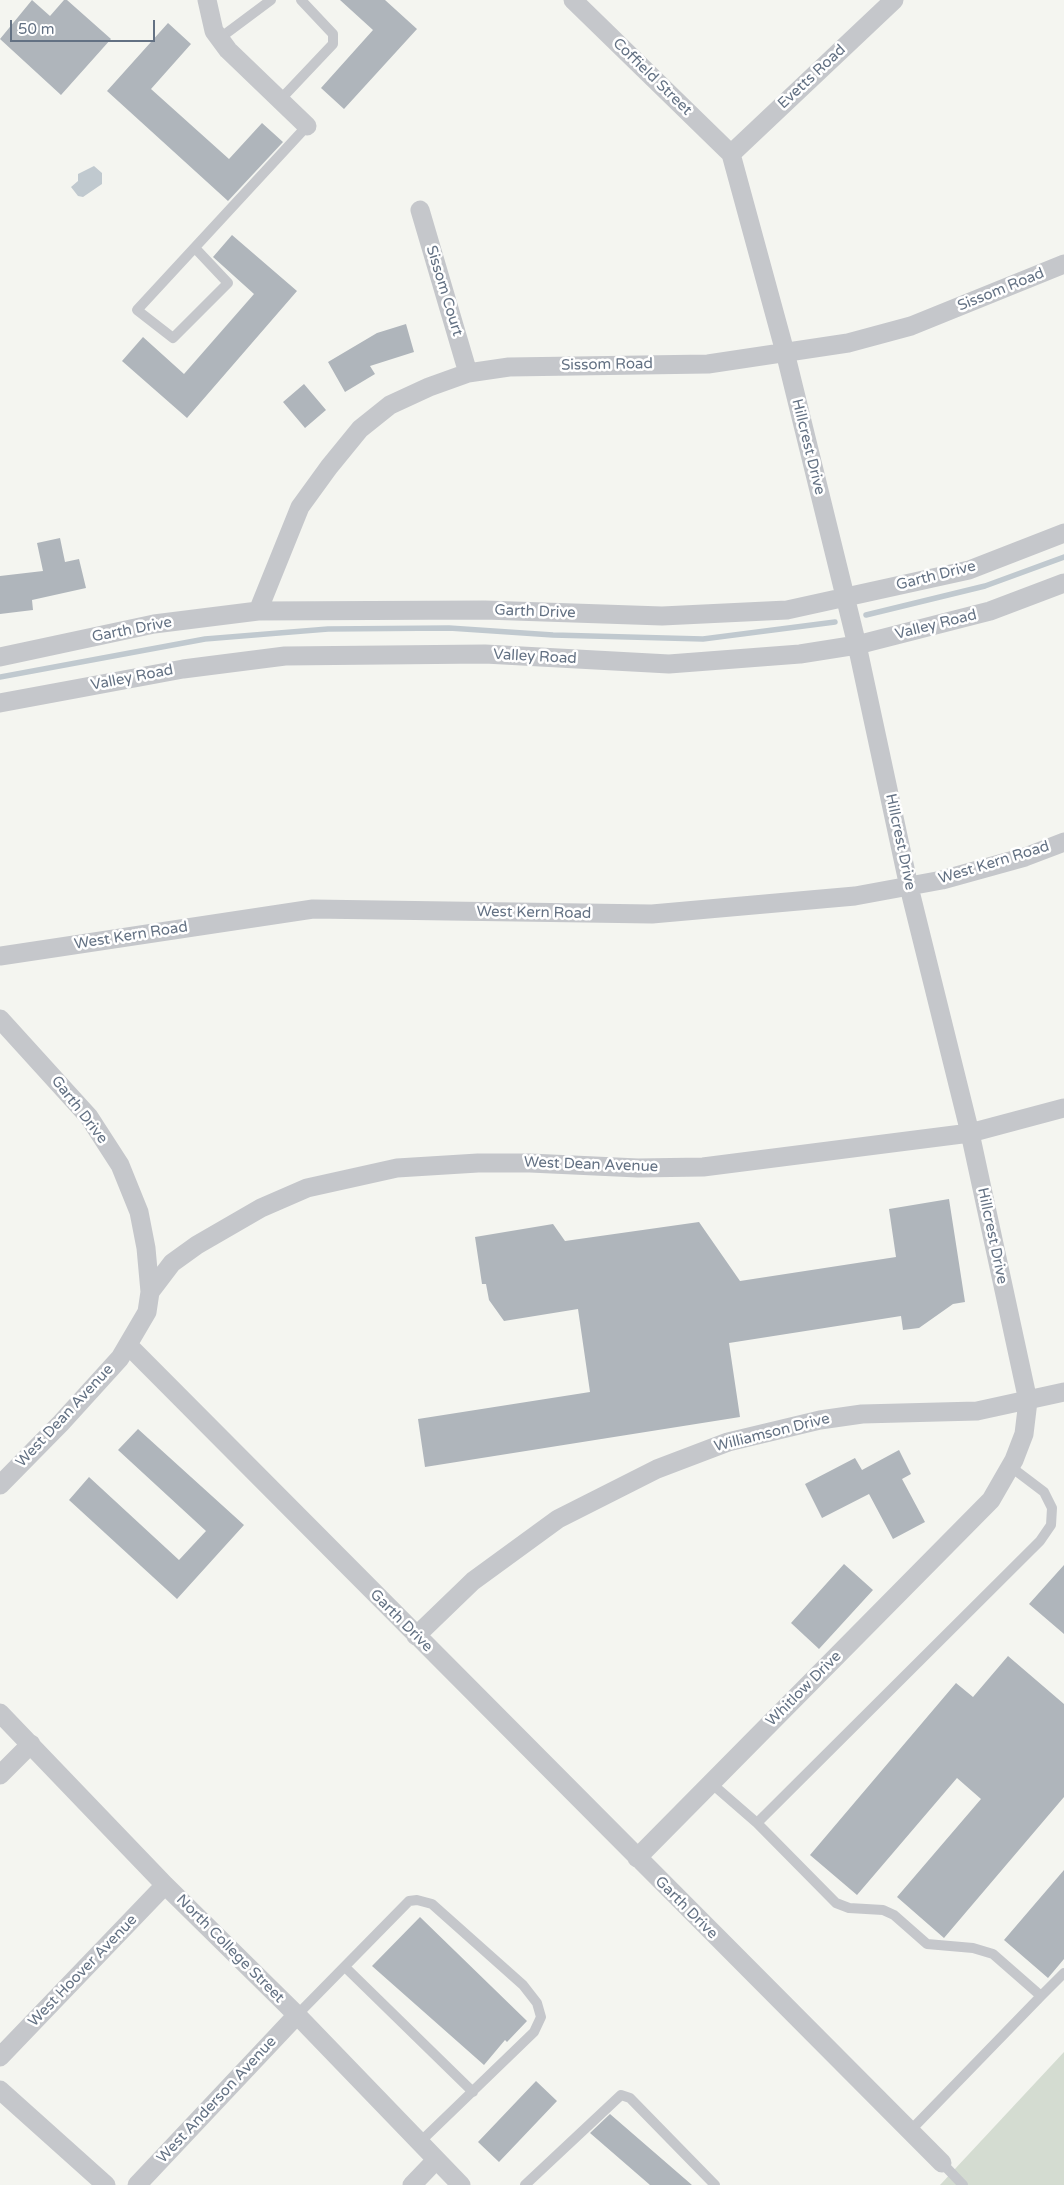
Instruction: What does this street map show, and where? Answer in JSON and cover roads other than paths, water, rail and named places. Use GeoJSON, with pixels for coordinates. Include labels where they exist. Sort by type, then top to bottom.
{"type":"FeatureCollection","features":[{"type":"Feature","properties":{"kind":"street"},"geometry":{"type":"LineString","coordinates":[[207,0],[210,20],[228,50],[307,126]]}},
{"type":"Feature","properties":{"kind":"street","name":"Coffield Street"},"geometry":{"type":"LineString","coordinates":[[573,0],[731,154]]}},
{"type":"Feature","properties":{"kind":"street","name":"Evetts Road"},"geometry":{"type":"LineString","coordinates":[[731,154],[894,0]]}},
{"type":"Feature","properties":{"kind":"street","name":"Hillcrest Drive"},"geometry":{"type":"LineString","coordinates":[[731,154],[785,352],[846,598],[909,887],[970,1133],[1028,1401],[1024,1434],[1011,1467],[991,1500],[972,1519]]}},
{"type":"Feature","properties":{"kind":"street","name":"Sissom Court"},"geometry":{"type":"LineString","coordinates":[[420,210],[468,373]]}},
{"type":"Feature","properties":{"kind":"street","name":"Sissom Road"},"geometry":{"type":"LineString","coordinates":[[258,611],[300,507],[360,429],[390,405],[468,373],[508,367],[708,364],[848,343],[911,326],[1064,264]]}},
{"type":"Feature","properties":{"kind":"street","name":"Garth Drive"},"geometry":{"type":"LineString","coordinates":[[0,657],[154,624],[258,611],[485,610],[662,616],[787,610],[969,570],[1064,533]]}},
{"type":"Feature","properties":{"kind":"street","name":"Valley Road"},"geometry":{"type":"LineString","coordinates":[[0,703],[183,669],[285,656],[485,654],[669,664],[800,654],[857,645],[990,611],[1064,583]]}},
{"type":"Feature","properties":{"kind":"street","name":"West Kern Road"},"geometry":{"type":"LineString","coordinates":[[0,956],[313,909],[652,914],[835,898],[909,887],[1025,857],[1064,842]]}},
{"type":"Feature","properties":{"kind":"street","name":"Garth Drive"},"geometry":{"type":"LineString","coordinates":[[0,1019],[89,1117],[120,1165],[139,1212],[146,1248],[150,1292],[147,1312],[129,1346],[942,2163]]}},
{"type":"Feature","properties":{"kind":"street","name":"West Dean Avenue"},"geometry":{"type":"LineString","coordinates":[[150,1292],[172,1263],[197,1245],[261,1208],[307,1188],[397,1168],[521,1163],[638,1168],[703,1167],[970,1133],[1064,1108]]}},
{"type":"Feature","properties":{"kind":"street","name":"West Dean Avenue"},"geometry":{"type":"LineString","coordinates":[[0,1485],[62,1423],[129,1346]]}},
{"type":"Feature","properties":{"kind":"street","name":"Williamson Drive"},"geometry":{"type":"LineString","coordinates":[[416,1636],[473,1581],[510,1552],[558,1519],[657,1469],[728,1442],[820,1420],[862,1414],[957,1413],[1028,1401],[1064,1392]]}},
{"type":"Feature","properties":{"kind":"street","name":"Whitlow Drive"},"geometry":{"type":"LineString","coordinates":[[637,1858],[972,1519]]}},
{"type":"Feature","properties":{"kind":"street","name":"North College Street"},"geometry":{"type":"LineString","coordinates":[[0,1713],[165,1885],[297,2015],[461,2185]]}},
{"type":"Feature","properties":{"kind":"street"},"geometry":{"type":"LineString","coordinates":[[0,1776],[31,1744]]}},
{"type":"Feature","properties":{"kind":"street","name":"West Hoover Avenue"},"geometry":{"type":"LineString","coordinates":[[0,2057],[165,1885]]}},
{"type":"Feature","properties":{"kind":"street","name":"West Anderson Avenue"},"geometry":{"type":"LineString","coordinates":[[137,2185],[297,2015]]}},
{"type":"Feature","properties":{"kind":"street"},"geometry":{"type":"LineString","coordinates":[[0,2090],[106,2185]]}},
{"type":"Feature","properties":{"kind":"street"},"geometry":{"type":"LineString","coordinates":[[412,2185],[436,2160]]}},
{"type":"Feature","properties":{"kind":"lane"},"geometry":{"type":"LineString","coordinates":[[220,38],[271,0]]}},
{"type":"Feature","properties":{"kind":"lane"},"geometry":{"type":"LineString","coordinates":[[280,100],[333,44],[334,34],[300,0]]}},
{"type":"Feature","properties":{"kind":"lane"},"geometry":{"type":"LineString","coordinates":[[195,248],[228,283],[173,338],[137,310],[307,126]]}},
{"type":"Feature","properties":{"kind":"lane"},"geometry":{"type":"LineString","coordinates":[[757,1823],[1040,1540],[1051,1525],[1052,1508],[1044,1492],[1011,1467]]}},
{"type":"Feature","properties":{"kind":"lane"},"geometry":{"type":"LineString","coordinates":[[711,1783],[757,1823],[836,1903],[849,1908],[884,1910],[894,1915],[927,1944],[973,1948],[993,1954],[1041,1996]]}},
{"type":"Feature","properties":{"kind":"lane"},"geometry":{"type":"LineString","coordinates":[[297,2015],[409,1901],[418,1900],[432,1904],[523,1985],[538,2003],[541,2017],[534,2032],[419,2143]]}},
{"type":"Feature","properties":{"kind":"lane"},"geometry":{"type":"LineString","coordinates":[[345,1967],[473,2092]]}},
{"type":"Feature","properties":{"kind":"lane"},"geometry":{"type":"LineString","coordinates":[[910,2130],[1064,1973]]}},
{"type":"Feature","properties":{"kind":"lane"},"geometry":{"type":"LineString","coordinates":[[525,2185],[621,2095],[630,2098],[716,2185]]}},
{"type":"Feature","properties":{"kind":"lane"},"geometry":{"type":"LineString","coordinates":[[942,2163],[963,2185]]}},
{"type":"Feature","properties":{"kind":"waterway"},"geometry":{"type":"LineString","coordinates":[[866,615],[985,586],[1064,557]]}},
{"type":"Feature","properties":{"kind":"waterway"},"geometry":{"type":"LineString","coordinates":[[0,677],[205,639],[328,629],[449,628],[553,635],[703,639],[835,622]]}}]}
